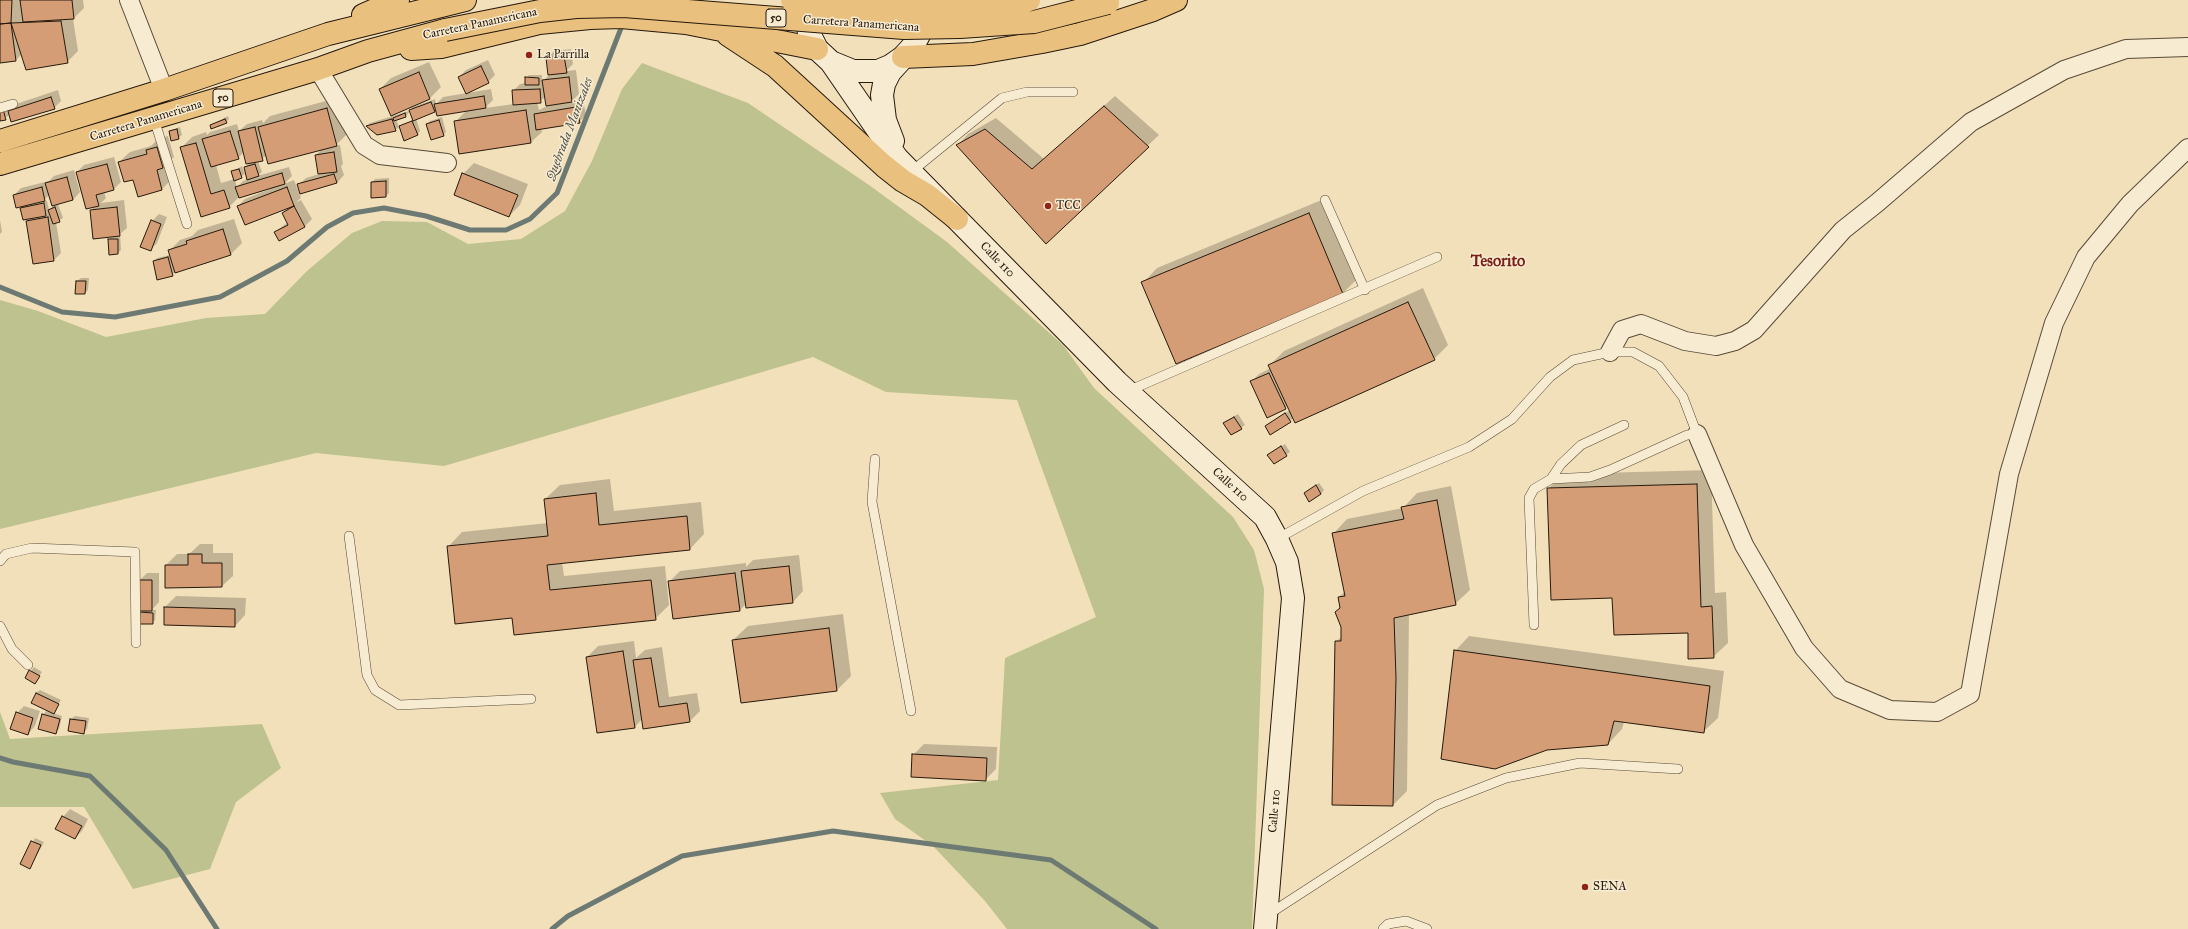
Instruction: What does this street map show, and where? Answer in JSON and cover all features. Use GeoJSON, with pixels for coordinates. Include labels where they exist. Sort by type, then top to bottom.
{"type":"FeatureCollection","features":[{"type":"Feature","properties":{"kind":"highway"},"geometry":{"type":"LineString","coordinates":[[328,34],[345,22],[398,0]]}},
{"type":"Feature","properties":{"kind":"highway","name":"Carretera Panamericana"},"geometry":{"type":"LineString","coordinates":[[0,141],[164,90],[328,34],[465,0]]}},
{"type":"Feature","properties":{"kind":"highway","name":"Carretera Panamericana"},"geometry":{"type":"LineString","coordinates":[[792,0],[882,8],[939,9],[989,6],[1028,0]]}},
{"type":"Feature","properties":{"kind":"highway"},"geometry":{"type":"LineString","coordinates":[[902,58],[973,54],[1080,34],[1153,10],[1176,0]]}},
{"type":"Feature","properties":{"kind":"highway","name":"Carretera Panamericana"},"geometry":{"type":"LineString","coordinates":[[0,164],[318,69],[368,51],[444,30],[540,11],[576,7],[624,6],[904,28],[960,27],[1034,22],[1113,2]]}},
{"type":"Feature","properties":{"kind":"highway"},"geometry":{"type":"LineString","coordinates":[[368,51],[441,47],[539,23],[590,18],[621,17],[686,23],[719,29],[824,55]]}},
{"type":"Feature","properties":{"kind":"highway"},"geometry":{"type":"LineString","coordinates":[[719,29],[775,66],[884,166],[903,181],[927,195],[957,219]]}},
{"type":"Feature","properties":{"kind":"main road","name":"Calle 110"},"geometry":{"type":"LineString","coordinates":[[808,0],[806,16],[809,34],[904,165],[1128,392],[1265,517],[1277,539],[1287,562],[1293,598],[1266,923]]}},
{"type":"Feature","properties":{"kind":"main road"},"geometry":{"type":"LineString","coordinates":[[904,165],[883,110],[882,95],[884,84],[890,72],[913,46],[920,33],[922,18],[920,0]]}},
{"type":"Feature","properties":{"kind":"main road"},"geometry":{"type":"LineString","coordinates":[[824,55],[842,68],[866,72],[884,68],[902,58]]}},
{"type":"Feature","properties":{"kind":"street"},"geometry":{"type":"LineString","coordinates":[[129,0],[164,90]]}},
{"type":"Feature","properties":{"kind":"street"},"geometry":{"type":"LineString","coordinates":[[1610,352],[1622,330],[1641,324],[1685,341],[1716,346],[1735,341],[1754,330],[1843,230],[1877,203],[1971,122],[2064,70],[2126,50],[2188,47]]}},
{"type":"Feature","properties":{"kind":"street"},"geometry":{"type":"LineString","coordinates":[[318,69],[364,145],[380,155],[447,163]]}},
{"type":"Feature","properties":{"kind":"street"},"geometry":{"type":"LineString","coordinates":[[1698,434],[1744,545],[1804,648],[1840,689],[1890,710],[1937,712],[1970,694],[2009,474],[2054,323],[2086,256],[2130,204],[2188,148]]}},
{"type":"Feature","properties":{"kind":"lane"},"geometry":{"type":"LineString","coordinates":[[904,165],[1002,98],[1027,92],[1073,92]]}},
{"type":"Feature","properties":{"kind":"lane"},"geometry":{"type":"LineString","coordinates":[[0,108],[13,104]]}},
{"type":"Feature","properties":{"kind":"lane"},"geometry":{"type":"LineString","coordinates":[[154,119],[187,224]]}},
{"type":"Feature","properties":{"kind":"lane"},"geometry":{"type":"LineString","coordinates":[[1325,200],[1365,290]]}},
{"type":"Feature","properties":{"kind":"lane"},"geometry":{"type":"LineString","coordinates":[[1128,392],[1438,257]]}},
{"type":"Feature","properties":{"kind":"lane"},"geometry":{"type":"LineString","coordinates":[[1277,539],[1363,491],[1469,447],[1512,419],[1550,377],[1573,360],[1610,352],[1633,352],[1660,366],[1683,397],[1698,434],[1687,435],[1610,470],[1596,474],[1551,479],[1534,489],[1529,498],[1534,625]]}},
{"type":"Feature","properties":{"kind":"lane"},"geometry":{"type":"LineString","coordinates":[[1551,479],[1561,464],[1581,445],[1624,425]]}},
{"type":"Feature","properties":{"kind":"lane"},"geometry":{"type":"LineString","coordinates":[[875,459],[872,502],[911,711]]}},
{"type":"Feature","properties":{"kind":"lane"},"geometry":{"type":"LineString","coordinates":[[348,536],[367,675],[376,690],[399,705],[531,699]]}},
{"type":"Feature","properties":{"kind":"lane"},"geometry":{"type":"LineString","coordinates":[[0,561],[6,554],[32,548],[135,552],[136,643]]}},
{"type":"Feature","properties":{"kind":"lane"},"geometry":{"type":"LineString","coordinates":[[0,626],[12,649],[28,665]]}},
{"type":"Feature","properties":{"kind":"lane"},"geometry":{"type":"LineString","coordinates":[[1266,923],[1437,805],[1506,778],[1580,763],[1678,769]]}},
{"type":"Feature","properties":{"kind":"lane"},"geometry":{"type":"LineString","coordinates":[[1383,929],[1388,924],[1406,921],[1427,929]]}},
{"type":"Feature","properties":{"kind":"green space"},"geometry":{"type":"Polygon","coordinates":[[[642,63],[748,103],[869,185],[947,242],[1063,345],[1094,388],[1233,517],[1254,550],[1264,589],[1252,929],[1007,929],[985,901],[933,846],[895,819],[880,793],[998,780],[1005,658],[1096,617],[1017,400],[886,392],[813,357],[444,466],[316,453],[0,529],[0,300],[38,311],[106,337],[206,318],[265,314],[307,271],[352,233],[382,221],[427,222],[468,244],[521,239],[565,211],[592,161],[622,89],[642,63]]]}},
{"type":"Feature","properties":{"kind":"green space"},"geometry":{"type":"Polygon","coordinates":[[[0,712],[10,739],[262,724],[281,768],[236,802],[210,869],[133,889],[84,807],[0,807],[0,712]]]}},
{"type":"Feature","properties":{"kind":"building"},"geometry":{"type":"Polygon","coordinates":[[[0,0],[12,0],[11,23],[0,24],[0,0]]]}},
{"type":"Feature","properties":{"kind":"building"},"geometry":{"type":"Polygon","coordinates":[[[20,0],[72,0],[74,19],[23,22],[20,0]]]}},
{"type":"Feature","properties":{"kind":"building"},"geometry":{"type":"Polygon","coordinates":[[[61,21],[68,63],[26,70],[11,23],[61,21]]]}},
{"type":"Feature","properties":{"kind":"building"},"geometry":{"type":"Polygon","coordinates":[[[11,23],[16,61],[0,63],[0,24],[11,23]]]}},
{"type":"Feature","properties":{"kind":"building"},"geometry":{"type":"Polygon","coordinates":[[[564,56],[567,73],[548,75],[546,58],[564,56]]]}},
{"type":"Feature","properties":{"kind":"building"},"geometry":{"type":"Polygon","coordinates":[[[481,66],[489,83],[466,94],[458,77],[481,66]]]}},
{"type":"Feature","properties":{"kind":"building"},"geometry":{"type":"Polygon","coordinates":[[[419,72],[430,99],[391,116],[379,89],[419,72]]]}},
{"type":"Feature","properties":{"kind":"building"},"geometry":{"type":"Polygon","coordinates":[[[525,77],[539,78],[539,85],[525,85],[525,77]]]}},
{"type":"Feature","properties":{"kind":"building"},"geometry":{"type":"Polygon","coordinates":[[[569,77],[572,102],[546,106],[542,80],[569,77]]]}},
{"type":"Feature","properties":{"kind":"building"},"geometry":{"type":"Polygon","coordinates":[[[540,89],[541,103],[513,105],[512,90],[540,89]]]}},
{"type":"Feature","properties":{"kind":"building"},"geometry":{"type":"Polygon","coordinates":[[[484,96],[486,108],[437,116],[434,104],[484,96]]]}},
{"type":"Feature","properties":{"kind":"building"},"geometry":{"type":"Polygon","coordinates":[[[51,97],[55,109],[11,122],[8,111],[51,97]]]}},
{"type":"Feature","properties":{"kind":"building"},"geometry":{"type":"Polygon","coordinates":[[[431,102],[435,112],[413,121],[409,110],[431,102]]]}},
{"type":"Feature","properties":{"kind":"building","name":"TCC"},"geometry":{"type":"Polygon","coordinates":[[[1104,106],[1149,147],[1046,244],[956,145],[985,129],[1032,169],[1104,106]]]}},
{"type":"Feature","properties":{"kind":"building"},"geometry":{"type":"Polygon","coordinates":[[[576,107],[580,123],[536,130],[534,114],[576,107]]]}},
{"type":"Feature","properties":{"kind":"building"},"geometry":{"type":"Polygon","coordinates":[[[327,108],[337,146],[268,164],[258,127],[327,108]]]}},
{"type":"Feature","properties":{"kind":"building"},"geometry":{"type":"Polygon","coordinates":[[[3,109],[6,120],[0,121],[0,110],[3,109]]]}},
{"type":"Feature","properties":{"kind":"building"},"geometry":{"type":"Polygon","coordinates":[[[526,110],[531,143],[459,154],[454,121],[526,110]]]}},
{"type":"Feature","properties":{"kind":"building"},"geometry":{"type":"Polygon","coordinates":[[[405,113],[406,117],[394,121],[393,118],[405,113]]]}},
{"type":"Feature","properties":{"kind":"building"},"geometry":{"type":"Polygon","coordinates":[[[225,119],[227,123],[211,129],[210,125],[225,119]]]}},
{"type":"Feature","properties":{"kind":"building"},"geometry":{"type":"Polygon","coordinates":[[[392,119],[396,131],[377,135],[366,126],[392,119]]]}},
{"type":"Feature","properties":{"kind":"building"},"geometry":{"type":"Polygon","coordinates":[[[439,120],[444,136],[431,140],[426,124],[439,120]]]}},
{"type":"Feature","properties":{"kind":"building"},"geometry":{"type":"Polygon","coordinates":[[[412,121],[418,135],[404,141],[399,126],[412,121]]]}},
{"type":"Feature","properties":{"kind":"building"},"geometry":{"type":"Polygon","coordinates":[[[255,127],[263,161],[246,164],[238,131],[255,127]]]}},
{"type":"Feature","properties":{"kind":"building"},"geometry":{"type":"Polygon","coordinates":[[[177,129],[179,139],[171,141],[169,131],[177,129]]]}},
{"type":"Feature","properties":{"kind":"building"},"geometry":{"type":"Polygon","coordinates":[[[230,131],[239,159],[211,167],[202,139],[230,131]]]}},
{"type":"Feature","properties":{"kind":"building"},"geometry":{"type":"Polygon","coordinates":[[[196,143],[211,194],[224,190],[230,208],[201,217],[180,147],[196,143]]]}},
{"type":"Feature","properties":{"kind":"building"},"geometry":{"type":"Polygon","coordinates":[[[157,147],[163,168],[157,170],[162,190],[138,197],[133,180],[124,182],[118,162],[147,154],[146,150],[157,147]]]}},
{"type":"Feature","properties":{"kind":"building"},"geometry":{"type":"Polygon","coordinates":[[[334,152],[337,172],[318,174],[315,155],[334,152]]]}},
{"type":"Feature","properties":{"kind":"building"},"geometry":{"type":"Polygon","coordinates":[[[107,164],[114,190],[96,195],[99,206],[86,209],[76,172],[107,164]]]}},
{"type":"Feature","properties":{"kind":"building"},"geometry":{"type":"Polygon","coordinates":[[[255,164],[259,176],[247,180],[244,167],[255,164]]]}},
{"type":"Feature","properties":{"kind":"building"},"geometry":{"type":"Polygon","coordinates":[[[239,169],[242,178],[234,181],[231,171],[239,169]]]}},
{"type":"Feature","properties":{"kind":"building"},"geometry":{"type":"Polygon","coordinates":[[[282,173],[285,184],[239,198],[235,187],[282,173]]]}},
{"type":"Feature","properties":{"kind":"building"},"geometry":{"type":"Polygon","coordinates":[[[462,173],[518,195],[509,217],[454,195],[462,173]]]}},
{"type":"Feature","properties":{"kind":"building"},"geometry":{"type":"Polygon","coordinates":[[[334,174],[337,183],[300,194],[297,184],[334,174]]]}},
{"type":"Feature","properties":{"kind":"building"},"geometry":{"type":"Polygon","coordinates":[[[67,177],[73,200],[52,206],[45,183],[67,177]]]}},
{"type":"Feature","properties":{"kind":"building"},"geometry":{"type":"Polygon","coordinates":[[[386,181],[386,197],[371,198],[371,182],[386,181]]]}},
{"type":"Feature","properties":{"kind":"building"},"geometry":{"type":"Polygon","coordinates":[[[42,187],[45,201],[16,208],[13,195],[42,187]]]}},
{"type":"Feature","properties":{"kind":"building"},"geometry":{"type":"Polygon","coordinates":[[[287,187],[294,206],[245,225],[237,206],[287,187]]]}},
{"type":"Feature","properties":{"kind":"building"},"geometry":{"type":"Polygon","coordinates":[[[44,203],[46,216],[23,220],[20,208],[44,203]]]}},
{"type":"Feature","properties":{"kind":"building"},"geometry":{"type":"Polygon","coordinates":[[[294,206],[305,227],[279,241],[274,232],[288,225],[282,213],[294,206]]]}},
{"type":"Feature","properties":{"kind":"building"},"geometry":{"type":"Polygon","coordinates":[[[55,207],[60,222],[53,224],[48,210],[55,207]]]}},
{"type":"Feature","properties":{"kind":"building"},"geometry":{"type":"Polygon","coordinates":[[[117,207],[120,236],[93,239],[90,210],[117,207]]]}},
{"type":"Feature","properties":{"kind":"building"},"geometry":{"type":"Polygon","coordinates":[[[1309,213],[1343,294],[1176,364],[1141,282],[1309,213]]]}},
{"type":"Feature","properties":{"kind":"building"},"geometry":{"type":"Polygon","coordinates":[[[48,217],[54,261],[33,264],[26,221],[48,217]]]}},
{"type":"Feature","properties":{"kind":"building"},"geometry":{"type":"Polygon","coordinates":[[[151,220],[161,224],[151,251],[140,247],[151,220]]]}},
{"type":"Feature","properties":{"kind":"building"},"geometry":{"type":"Polygon","coordinates":[[[223,229],[231,255],[175,273],[168,250],[187,244],[186,241],[223,229]]]}},
{"type":"Feature","properties":{"kind":"building"},"geometry":{"type":"Polygon","coordinates":[[[108,239],[118,239],[118,254],[109,255],[108,239]]]}},
{"type":"Feature","properties":{"kind":"building"},"geometry":{"type":"Polygon","coordinates":[[[168,257],[173,276],[157,280],[153,261],[168,257]]]}},
{"type":"Feature","properties":{"kind":"building"},"geometry":{"type":"Polygon","coordinates":[[[76,281],[86,281],[85,294],[75,294],[76,281]]]}},
{"type":"Feature","properties":{"kind":"building"},"geometry":{"type":"Polygon","coordinates":[[[1408,302],[1435,360],[1295,423],[1268,365],[1408,302]]]}},
{"type":"Feature","properties":{"kind":"building"},"geometry":{"type":"Polygon","coordinates":[[[1269,373],[1286,409],[1267,418],[1250,381],[1269,373]]]}},
{"type":"Feature","properties":{"kind":"building"},"geometry":{"type":"Polygon","coordinates":[[[1285,413],[1291,422],[1270,435],[1265,426],[1285,413]]]}},
{"type":"Feature","properties":{"kind":"building"},"geometry":{"type":"Polygon","coordinates":[[[1234,417],[1242,429],[1231,435],[1223,423],[1234,417]]]}},
{"type":"Feature","properties":{"kind":"building"},"geometry":{"type":"Polygon","coordinates":[[[1281,446],[1287,456],[1274,464],[1267,455],[1281,446]]]}},
{"type":"Feature","properties":{"kind":"building"},"geometry":{"type":"Polygon","coordinates":[[[1697,484],[1701,607],[1712,606],[1714,658],[1688,659],[1688,633],[1614,635],[1612,598],[1551,600],[1547,488],[1697,484]]]}},
{"type":"Feature","properties":{"kind":"building"},"geometry":{"type":"Polygon","coordinates":[[[1316,485],[1321,494],[1309,502],[1304,493],[1316,485]]]}},
{"type":"Feature","properties":{"kind":"building"},"geometry":{"type":"Polygon","coordinates":[[[596,493],[599,525],[687,516],[690,550],[547,565],[550,590],[651,580],[656,620],[514,635],[512,618],[455,624],[447,546],[548,536],[544,499],[596,493]]]}},
{"type":"Feature","properties":{"kind":"building"},"geometry":{"type":"Polygon","coordinates":[[[1437,500],[1456,605],[1394,618],[1396,678],[1393,806],[1332,805],[1335,641],[1341,641],[1341,627],[1335,612],[1340,608],[1338,597],[1345,596],[1332,533],[1404,519],[1401,507],[1437,500]]]}},
{"type":"Feature","properties":{"kind":"building"},"geometry":{"type":"Polygon","coordinates":[[[188,554],[202,554],[202,563],[222,563],[222,587],[165,588],[165,565],[188,565],[188,554]]]}},
{"type":"Feature","properties":{"kind":"building"},"geometry":{"type":"Polygon","coordinates":[[[789,566],[793,603],[746,608],[741,571],[789,566]]]}},
{"type":"Feature","properties":{"kind":"building"},"geometry":{"type":"Polygon","coordinates":[[[735,573],[740,611],[673,619],[668,581],[735,573]]]}},
{"type":"Feature","properties":{"kind":"building"},"geometry":{"type":"Polygon","coordinates":[[[139,580],[152,580],[152,611],[139,611],[139,580]]]}},
{"type":"Feature","properties":{"kind":"building"},"geometry":{"type":"Polygon","coordinates":[[[164,607],[235,609],[235,627],[164,625],[164,607]]]}},
{"type":"Feature","properties":{"kind":"building"},"geometry":{"type":"Polygon","coordinates":[[[140,612],[153,613],[153,624],[139,624],[140,612]]]}},
{"type":"Feature","properties":{"kind":"building"},"geometry":{"type":"Polygon","coordinates":[[[829,628],[837,691],[741,703],[732,640],[829,628]]]}},
{"type":"Feature","properties":{"kind":"building"},"geometry":{"type":"Polygon","coordinates":[[[1454,650],[1710,686],[1704,733],[1614,721],[1608,745],[1547,750],[1495,769],[1441,759],[1454,650]]]}},
{"type":"Feature","properties":{"kind":"building"},"geometry":{"type":"Polygon","coordinates":[[[623,651],[635,728],[597,733],[586,657],[623,651]]]}},
{"type":"Feature","properties":{"kind":"building"},"geometry":{"type":"Polygon","coordinates":[[[651,658],[659,707],[687,703],[690,722],[643,729],[633,660],[651,658]]]}},
{"type":"Feature","properties":{"kind":"building"},"geometry":{"type":"Polygon","coordinates":[[[29,670],[40,676],[35,684],[25,678],[29,670]]]}},
{"type":"Feature","properties":{"kind":"building"},"geometry":{"type":"Polygon","coordinates":[[[36,693],[59,704],[54,714],[31,703],[36,693]]]}},
{"type":"Feature","properties":{"kind":"building"},"geometry":{"type":"Polygon","coordinates":[[[16,712],[33,718],[28,735],[10,729],[16,712]]]}},
{"type":"Feature","properties":{"kind":"building"},"geometry":{"type":"Polygon","coordinates":[[[42,714],[60,719],[56,734],[38,729],[42,714]]]}},
{"type":"Feature","properties":{"kind":"building"},"geometry":{"type":"Polygon","coordinates":[[[70,719],[86,721],[84,734],[68,731],[70,719]]]}},
{"type":"Feature","properties":{"kind":"building"},"geometry":{"type":"Polygon","coordinates":[[[912,754],[987,758],[986,781],[911,777],[912,754]]]}},
{"type":"Feature","properties":{"kind":"building"},"geometry":{"type":"Polygon","coordinates":[[[62,816],[82,826],[75,839],[55,829],[62,816]]]}},
{"type":"Feature","properties":{"kind":"building"},"geometry":{"type":"Polygon","coordinates":[[[31,841],[41,845],[30,869],[20,864],[31,841]]]}},
{"type":"Feature","properties":{"kind":"waterway","name":"Quebrada Manizales"},"geometry":{"type":"LineString","coordinates":[[0,287],[62,312],[115,317],[220,297],[287,261],[327,227],[353,213],[384,208],[426,216],[470,230],[506,230],[530,219],[557,193],[623,23]]}},
{"type":"Feature","properties":{"kind":"waterway"},"geometry":{"type":"LineString","coordinates":[[0,758],[13,762],[90,776],[166,850],[217,929]]}},
{"type":"Feature","properties":{"kind":"waterway"},"geometry":{"type":"LineString","coordinates":[[552,929],[568,916],[682,856],[833,831],[1051,860],[1156,929]]}},
{"type":"Feature","properties":{"kind":"place","name":"La Parrilla"},"geometry":{"type":"Point","coordinates":[529,55]}},
{"type":"Feature","properties":{"kind":"place","name":"TCC"},"geometry":{"type":"Point","coordinates":[1048,206]}},
{"type":"Feature","properties":{"kind":"place","name":"SENA"},"geometry":{"type":"Point","coordinates":[1585,887]}},
{"type":"Feature","properties":{"kind":"district","name":"Tesorito"},"geometry":{"type":"Point","coordinates":[1498,262]}}]}
